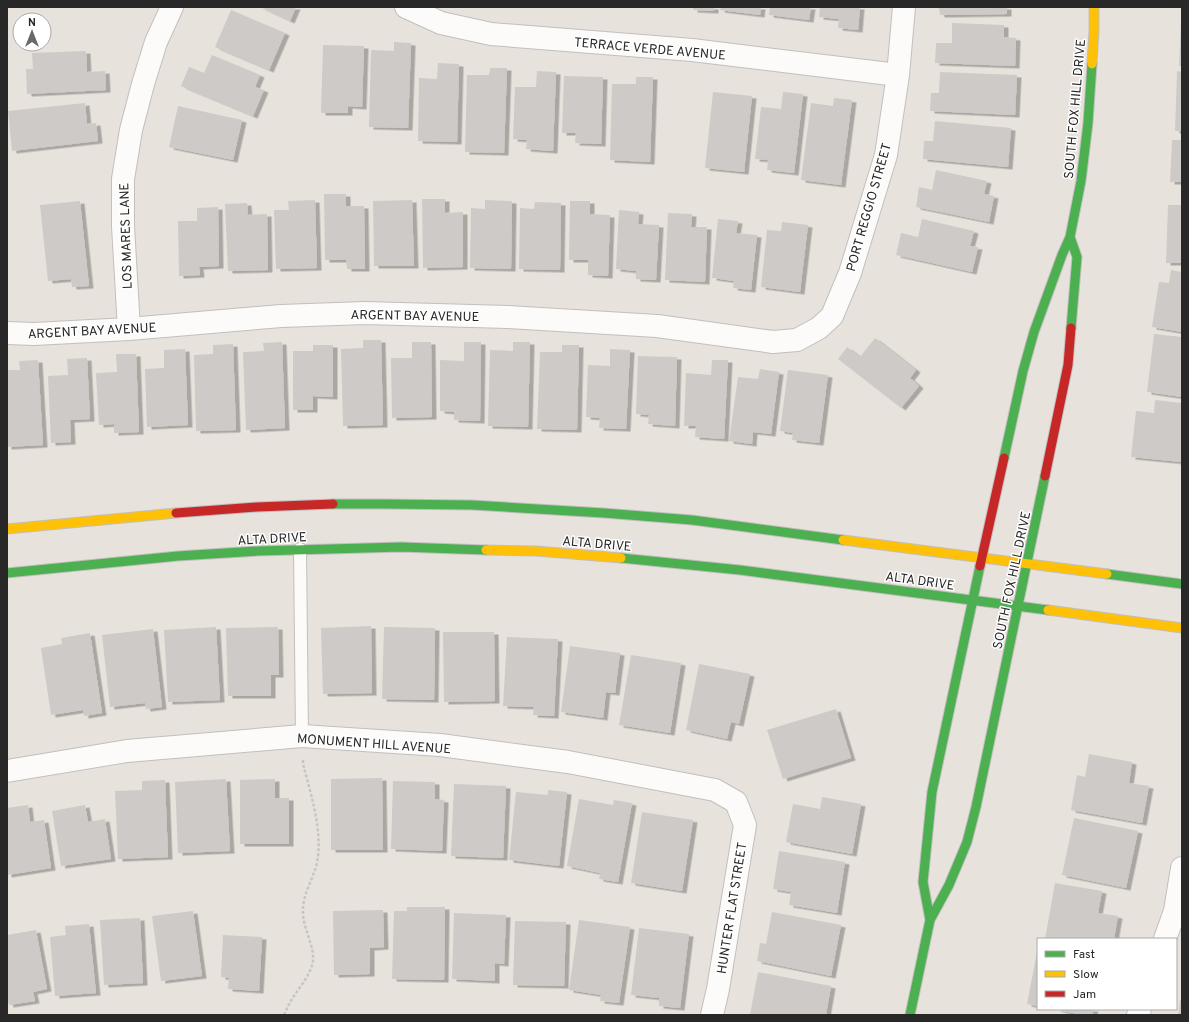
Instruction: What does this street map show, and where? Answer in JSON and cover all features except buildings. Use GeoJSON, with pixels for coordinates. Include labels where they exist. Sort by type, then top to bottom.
{"type":"FeatureCollection","features":[{"type":"Feature","properties":{"kind":"main road","name":"SOUTH FOX HILL DRIVE"},"geometry":{"type":"LineString","coordinates":[[930,920],[923,882],[932,792],[1023,371],[1034,332],[1070,237],[1081,181],[1088,123],[1094,7]]}},
{"type":"Feature","properties":{"kind":"main road","name":"SOUTH FOX HILL DRIVE"},"geometry":{"type":"LineString","coordinates":[[910,1015],[930,920],[949,885],[967,842],[976,807],[1068,365],[1077,257],[1070,237]]}},
{"type":"Feature","properties":{"kind":"main road"},"geometry":{"type":"LineString","coordinates":[[7,529],[198,511],[255,508],[339,504],[478,505],[615,512],[692,520],[1182,584]]}},
{"type":"Feature","properties":{"kind":"main road","name":"ALTA DRIVE"},"geometry":{"type":"LineString","coordinates":[[7,573],[178,556],[300,549],[401,547],[536,551],[603,556],[740,570],[1182,628]]}},
{"type":"Feature","properties":{"kind":"street","name":"LOS MARES LANE"},"geometry":{"type":"LineString","coordinates":[[130,329],[123,226],[123,179],[131,130],[142,84],[156,42],[172,7]]}},
{"type":"Feature","properties":{"kind":"street","name":"TERRACE VERDE AVENUE"},"geometry":{"type":"LineString","coordinates":[[406,7],[441,22],[491,34],[692,50],[898,75]]}},
{"type":"Feature","properties":{"kind":"street","name":"PORT REGGIO STREET"},"geometry":{"type":"LineString","coordinates":[[819,328],[832,316],[850,273],[886,155],[898,75],[904,7]]}},
{"type":"Feature","properties":{"kind":"street","name":"ARGENT BAY AVENUE"},"geometry":{"type":"LineString","coordinates":[[7,333],[34,334],[130,329],[281,316],[365,313],[508,317],[657,326],[773,342],[797,340],[819,328]]}},
{"type":"Feature","properties":{"kind":"street","name":"MONUMENT HILL AVENUE"},"geometry":{"type":"LineString","coordinates":[[7,771],[127,751],[302,745],[440,745],[568,762],[715,790],[736,802]]}},
{"type":"Feature","properties":{"kind":"street","name":"HUNTER FLAT STREET"},"geometry":{"type":"LineString","coordinates":[[712,1015],[718,989],[744,825],[736,802]]}},
{"type":"Feature","properties":{"kind":"street"},"geometry":{"type":"LineString","coordinates":[[1164,938],[1174,911],[1182,868]]}},
{"type":"Feature","properties":{"kind":"lane"},"geometry":{"type":"LineString","coordinates":[[300,549],[302,745]]}},
{"type":"Feature","properties":{"kind":"path"},"geometry":{"type":"LineString","coordinates":[[284,1015],[294,996],[307,977],[313,961],[302,911],[304,898],[314,875],[317,863],[318,848],[315,814],[303,764],[302,745]]}},
{"type":"Feature","properties":{"kind":"traffic: fast"},"geometry":{"type":"LineString","coordinates":[[1004,458],[1023,371],[1034,332],[1070,237],[1081,181],[1088,123],[1092,64]]}},
{"type":"Feature","properties":{"kind":"traffic: fast"},"geometry":{"type":"LineString","coordinates":[[1070,237],[1077,257],[1071,328]]}},
{"type":"Feature","properties":{"kind":"traffic: fast"},"geometry":{"type":"LineString","coordinates":[[910,1015],[930,920],[949,885],[967,842],[976,807],[1045,476]]}},
{"type":"Feature","properties":{"kind":"traffic: fast"},"geometry":{"type":"LineString","coordinates":[[333,504],[472,505],[604,513],[692,520],[843,540]]}},
{"type":"Feature","properties":{"kind":"traffic: fast"},"geometry":{"type":"LineString","coordinates":[[7,573],[178,556],[258,551],[401,547],[486,550]]}},
{"type":"Feature","properties":{"kind":"traffic: fast"},"geometry":{"type":"LineString","coordinates":[[621,558],[740,570],[1048,610]]}},
{"type":"Feature","properties":{"kind":"traffic: fast"},"geometry":{"type":"LineString","coordinates":[[930,920],[923,882],[932,792],[980,566]]}},
{"type":"Feature","properties":{"kind":"traffic: fast"},"geometry":{"type":"LineString","coordinates":[[1107,574],[1182,584]]}},
{"type":"Feature","properties":{"kind":"traffic: slow"},"geometry":{"type":"LineString","coordinates":[[1092,64],[1094,7]]}},
{"type":"Feature","properties":{"kind":"traffic: slow"},"geometry":{"type":"LineString","coordinates":[[7,529],[176,513]]}},
{"type":"Feature","properties":{"kind":"traffic: slow"},"geometry":{"type":"LineString","coordinates":[[843,540],[1107,574]]}},
{"type":"Feature","properties":{"kind":"traffic: slow"},"geometry":{"type":"LineString","coordinates":[[486,550],[536,551],[621,558]]}},
{"type":"Feature","properties":{"kind":"traffic: slow"},"geometry":{"type":"LineString","coordinates":[[1048,610],[1182,628]]}},
{"type":"Feature","properties":{"kind":"traffic: jam"},"geometry":{"type":"LineString","coordinates":[[1045,476],[1068,365],[1071,328]]}},
{"type":"Feature","properties":{"kind":"traffic: jam"},"geometry":{"type":"LineString","coordinates":[[980,566],[1004,458]]}},
{"type":"Feature","properties":{"kind":"traffic: jam"},"geometry":{"type":"LineString","coordinates":[[176,513],[257,507],[333,504]]}}]}
